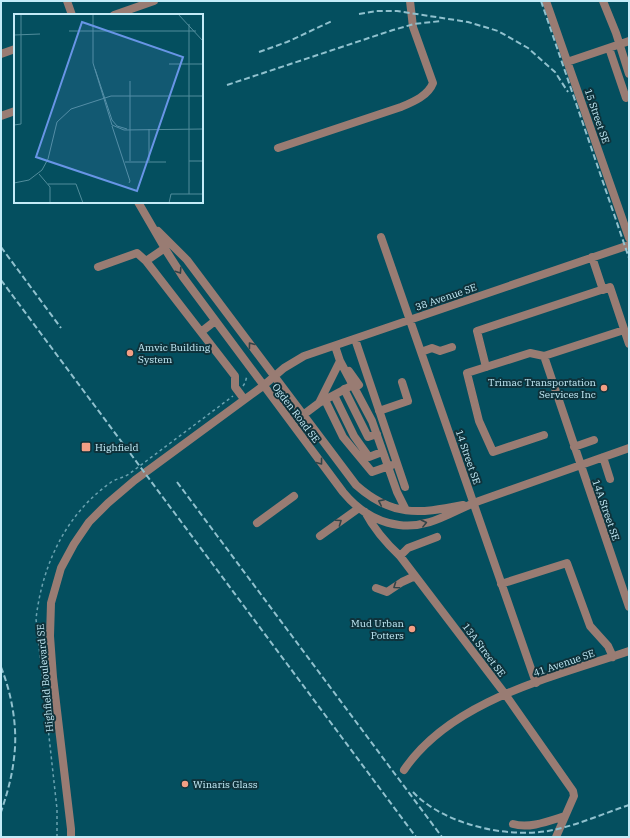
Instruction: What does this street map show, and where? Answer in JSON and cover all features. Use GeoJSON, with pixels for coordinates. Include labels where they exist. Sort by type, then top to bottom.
{"type":"FeatureCollection","features":[{"type":"Feature","properties":{"kind":"street"},"geometry":{"type":"LineString","coordinates":[[67,1],[72,14]]}},
{"type":"Feature","properties":{"kind":"street"},"geometry":{"type":"LineString","coordinates":[[117,14],[154,1]]}},
{"type":"Feature","properties":{"kind":"street"},"geometry":{"type":"LineString","coordinates":[[278,148],[401,107],[413,102],[431,88],[432,83],[413,27],[410,1]]}},
{"type":"Feature","properties":{"kind":"street","name":"15 Street SE"},"geometry":{"type":"LineString","coordinates":[[546,1],[629,238]]}},
{"type":"Feature","properties":{"kind":"street"},"geometry":{"type":"LineString","coordinates":[[603,1],[616,33],[629,74]]}},
{"type":"Feature","properties":{"kind":"street"},"geometry":{"type":"LineString","coordinates":[[567,62],[629,41]]}},
{"type":"Feature","properties":{"kind":"street"},"geometry":{"type":"LineString","coordinates":[[609,48],[626,98]]}},
{"type":"Feature","properties":{"kind":"street"},"geometry":{"type":"LineString","coordinates":[[1,54],[14,49]]}},
{"type":"Feature","properties":{"kind":"street"},"geometry":{"type":"LineString","coordinates":[[1,116],[14,111]]}},
{"type":"Feature","properties":{"kind":"street","name":"Ogden Road SE"},"geometry":{"type":"LineString","coordinates":[[139,203],[183,277],[215,321],[342,492],[362,510],[380,520],[399,525],[419,525],[442,519],[473,503]]}},
{"type":"Feature","properties":{"kind":"street","name":"Ogden Road SE"},"geometry":{"type":"LineString","coordinates":[[153,225],[188,260],[356,485],[376,500],[394,508],[418,512],[442,510],[473,503],[629,448]]}},
{"type":"Feature","properties":{"kind":"street","name":"14 Street SE"},"geometry":{"type":"LineString","coordinates":[[381,237],[536,683]]}},
{"type":"Feature","properties":{"kind":"street","name":"38 Avenue SE"},"geometry":{"type":"LineString","coordinates":[[274,376],[304,356],[629,245]]}},
{"type":"Feature","properties":{"kind":"street"},"geometry":{"type":"LineString","coordinates":[[146,261],[165,248]]}},
{"type":"Feature","properties":{"kind":"street"},"geometry":{"type":"LineString","coordinates":[[98,267],[137,252],[146,261],[235,376],[235,387],[244,399]]}},
{"type":"Feature","properties":{"kind":"street"},"geometry":{"type":"LineString","coordinates":[[592,257],[603,290]]}},
{"type":"Feature","properties":{"kind":"street"},"geometry":{"type":"LineString","coordinates":[[486,367],[477,331],[610,287],[629,344]]}},
{"type":"Feature","properties":{"kind":"street"},"geometry":{"type":"LineString","coordinates":[[201,332],[215,321]]}},
{"type":"Feature","properties":{"kind":"street"},"geometry":{"type":"LineString","coordinates":[[544,435],[493,452],[479,421],[467,373],[530,353],[544,356],[624,330]]}},
{"type":"Feature","properties":{"kind":"street"},"geometry":{"type":"LineString","coordinates":[[355,339],[405,487]]}},
{"type":"Feature","properties":{"kind":"street"},"geometry":{"type":"LineString","coordinates":[[335,346],[342,364],[358,386],[377,434],[397,492],[406,510]]}},
{"type":"Feature","properties":{"kind":"street"},"geometry":{"type":"LineString","coordinates":[[421,352],[432,348],[440,351],[452,347]]}},
{"type":"Feature","properties":{"kind":"street","name":"14A Street SE"},"geometry":{"type":"LineString","coordinates":[[544,356],[629,607]]}},
{"type":"Feature","properties":{"kind":"street"},"geometry":{"type":"LineString","coordinates":[[322,401],[342,364]]}},
{"type":"Feature","properties":{"kind":"street"},"geometry":{"type":"LineString","coordinates":[[350,374],[364,367]]}},
{"type":"Feature","properties":{"kind":"street","name":"Highfield Boulevard SE"},"geometry":{"type":"LineString","coordinates":[[71,837],[53,677],[50,636],[51,603],[61,568],[74,544],[89,522],[108,503],[135,480],[263,386],[274,376]]}},
{"type":"Feature","properties":{"kind":"street"},"geometry":{"type":"LineString","coordinates":[[372,422],[380,415],[408,401],[402,382]]}},
{"type":"Feature","properties":{"kind":"street"},"geometry":{"type":"LineString","coordinates":[[303,415],[322,401],[344,389],[358,386]]}},
{"type":"Feature","properties":{"kind":"street"},"geometry":{"type":"LineString","coordinates":[[344,389],[368,437],[377,434]]}},
{"type":"Feature","properties":{"kind":"street"},"geometry":{"type":"LineString","coordinates":[[334,395],[354,436],[369,457],[382,452]]}},
{"type":"Feature","properties":{"kind":"street"},"geometry":{"type":"LineString","coordinates":[[322,401],[343,437],[372,472],[397,463]]}},
{"type":"Feature","properties":{"kind":"street"},"geometry":{"type":"LineString","coordinates":[[574,447],[594,440]]}},
{"type":"Feature","properties":{"kind":"street"},"geometry":{"type":"LineString","coordinates":[[603,458],[610,479]]}},
{"type":"Feature","properties":{"kind":"street"},"geometry":{"type":"LineString","coordinates":[[257,523],[294,496]]}},
{"type":"Feature","properties":{"kind":"street"},"geometry":{"type":"LineString","coordinates":[[320,536],[362,510]]}},
{"type":"Feature","properties":{"kind":"street","name":"13A Street SE"},"geometry":{"type":"LineString","coordinates":[[362,510],[388,545],[400,556],[505,694],[573,791],[574,796],[556,837]]}},
{"type":"Feature","properties":{"kind":"street"},"geometry":{"type":"LineString","coordinates":[[400,556],[408,548],[437,537]]}},
{"type":"Feature","properties":{"kind":"street"},"geometry":{"type":"LineString","coordinates":[[501,584],[567,563],[590,626],[608,646],[613,657]]}},
{"type":"Feature","properties":{"kind":"street"},"geometry":{"type":"LineString","coordinates":[[376,588],[387,592],[402,582],[415,576]]}},
{"type":"Feature","properties":{"kind":"street","name":"41 Avenue SE"},"geometry":{"type":"LineString","coordinates":[[404,770],[413,757],[438,732],[467,712],[505,694],[629,651]]}},
{"type":"Feature","properties":{"kind":"street"},"geometry":{"type":"LineString","coordinates":[[513,824],[520,827],[565,816]]}},
{"type":"Feature","properties":{"kind":"path"},"geometry":{"type":"LineString","coordinates":[[58,837],[57,809],[36,618],[40,592],[50,559],[58,543],[78,512],[94,496],[110,483],[129,474],[238,391],[245,383],[247,376]]}},
{"type":"Feature","properties":{"kind":"railway"},"geometry":{"type":"LineString","coordinates":[[541,1],[629,258]]}},
{"type":"Feature","properties":{"kind":"railway"},"geometry":{"type":"LineString","coordinates":[[359,14],[376,11],[397,11],[468,22],[498,31],[528,48],[555,72],[568,92]]}},
{"type":"Feature","properties":{"kind":"railway"},"geometry":{"type":"LineString","coordinates":[[259,52],[287,42],[332,21]]}},
{"type":"Feature","properties":{"kind":"railway"},"geometry":{"type":"LineString","coordinates":[[227,85],[393,30],[414,24],[441,21]]}},
{"type":"Feature","properties":{"kind":"railway"},"geometry":{"type":"LineString","coordinates":[[1,247],[61,328]]}},
{"type":"Feature","properties":{"kind":"railway"},"geometry":{"type":"LineString","coordinates":[[1,280],[416,837]]}},
{"type":"Feature","properties":{"kind":"railway"},"geometry":{"type":"LineString","coordinates":[[177,482],[442,837]]}},
{"type":"Feature","properties":{"kind":"railway"},"geometry":{"type":"LineString","coordinates":[[1,667],[11,700],[15,723],[15,747],[12,772],[1,812]]}},
{"type":"Feature","properties":{"kind":"railway"},"geometry":{"type":"LineString","coordinates":[[413,792],[441,813],[458,820],[494,830],[513,832],[531,833],[558,829],[629,805]]}},
{"type":"Feature","properties":{"kind":"place","name":"Amvic Building System"},"geometry":{"type":"Point","coordinates":[130,353]}},
{"type":"Feature","properties":{"kind":"place","name":"Trimac Transportation Services Inc"},"geometry":{"type":"Point","coordinates":[604,388]}},
{"type":"Feature","properties":{"kind":"place","name":"Highfield"},"geometry":{"type":"Point","coordinates":[86,447]}},
{"type":"Feature","properties":{"kind":"place","name":"Mud Urban Potters"},"geometry":{"type":"Point","coordinates":[412,629]}},
{"type":"Feature","properties":{"kind":"place","name":"Winaris Glass"},"geometry":{"type":"Point","coordinates":[185,784]}}]}
